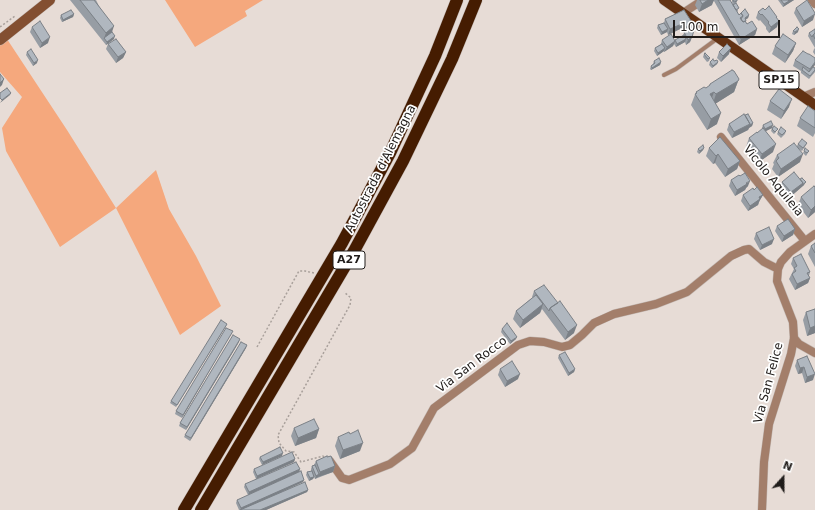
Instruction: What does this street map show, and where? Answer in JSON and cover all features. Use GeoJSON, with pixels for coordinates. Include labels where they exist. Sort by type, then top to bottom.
{"type":"FeatureCollection","features":[{"type":"Feature","properties":{"kind":"highway","name":"Autostrada d'Alemagna"},"geometry":{"type":"LineString","coordinates":[[184,510],[342,243],[390,153],[435,56],[457,0]]}},
{"type":"Feature","properties":{"kind":"highway","name":"Autostrada d'Alemagna"},"geometry":{"type":"LineString","coordinates":[[201,510],[354,251],[404,162],[452,59],[476,0]]}},
{"type":"Feature","properties":{"kind":"main road"},"geometry":{"type":"LineString","coordinates":[[0,40],[50,0]]}},
{"type":"Feature","properties":{"kind":"main road","name":"SP15"},"geometry":{"type":"LineString","coordinates":[[664,0],[815,105]]}},
{"type":"Feature","properties":{"kind":"street"},"geometry":{"type":"LineString","coordinates":[[683,13],[703,0]]}},
{"type":"Feature","properties":{"kind":"street"},"geometry":{"type":"LineString","coordinates":[[812,0],[815,4]]}},
{"type":"Feature","properties":{"kind":"street"},"geometry":{"type":"LineString","coordinates":[[803,97],[815,92]]}},
{"type":"Feature","properties":{"kind":"street","name":"Vicolo Aquileia"},"geometry":{"type":"LineString","coordinates":[[721,137],[805,241]]}},
{"type":"Feature","properties":{"kind":"street"},"geometry":{"type":"LineString","coordinates":[[778,269],[786,257],[815,234]]}},
{"type":"Feature","properties":{"kind":"street","name":"Via San Rocco"},"geometry":{"type":"LineString","coordinates":[[330,461],[342,478],[349,480],[390,464],[412,448],[434,408],[518,346],[530,341],[544,342],[562,348],[570,345],[594,323],[614,314],[656,304],[687,292],[731,256],[744,250],[749,249],[764,262],[778,269]]}},
{"type":"Feature","properties":{"kind":"street","name":"Via San Felice"},"geometry":{"type":"LineString","coordinates":[[762,510],[764,462],[769,424],[791,354],[794,338],[792,322],[777,281],[778,269]]}},
{"type":"Feature","properties":{"kind":"street"},"geometry":{"type":"LineString","coordinates":[[794,338],[799,344],[815,353]]}},
{"type":"Feature","properties":{"kind":"lane"},"geometry":{"type":"LineString","coordinates":[[664,75],[676,69],[719,38]]}},
{"type":"Feature","properties":{"kind":"path"},"geometry":{"type":"LineString","coordinates":[[256,347],[299,271],[314,273]]}},
{"type":"Feature","properties":{"kind":"path"},"geometry":{"type":"LineString","coordinates":[[330,461],[323,456],[301,462],[294,452],[286,450],[279,444],[278,435],[350,305],[352,298],[344,292]]}},
{"type":"Feature","properties":{"kind":"shaded area"},"geometry":{"type":"Polygon","coordinates":[[[165,0],[263,0],[245,11],[247,16],[195,47],[165,0]]]}},
{"type":"Feature","properties":{"kind":"shaded area"},"geometry":{"type":"Polygon","coordinates":[[[5,36],[116,208],[60,247],[6,151],[2,128],[22,97],[0,72],[0,40],[5,36]]]}},
{"type":"Feature","properties":{"kind":"shaded area"},"geometry":{"type":"Polygon","coordinates":[[[156,170],[169,209],[196,256],[221,306],[180,335],[116,208],[156,170]]]}},
{"type":"Feature","properties":{"kind":"building"},"geometry":{"type":"Polygon","coordinates":[[[80,0],[94,0],[114,26],[106,33],[80,0]]]}},
{"type":"Feature","properties":{"kind":"building"},"geometry":{"type":"Polygon","coordinates":[[[700,0],[708,0],[702,4],[700,0]]]}},
{"type":"Feature","properties":{"kind":"building"},"geometry":{"type":"Polygon","coordinates":[[[718,0],[730,0],[739,15],[741,13],[743,16],[740,18],[743,22],[745,21],[747,24],[752,21],[757,29],[741,39],[718,0]]]}},
{"type":"Feature","properties":{"kind":"building"},"geometry":{"type":"Polygon","coordinates":[[[781,0],[788,0],[789,1],[784,4],[781,0]]]}},
{"type":"Feature","properties":{"kind":"building"},"geometry":{"type":"Polygon","coordinates":[[[807,0],[815,14],[804,21],[796,8],[807,0]]]}},
{"type":"Feature","properties":{"kind":"building"},"geometry":{"type":"Polygon","coordinates":[[[736,3],[739,8],[736,10],[733,5],[736,3]]]}},
{"type":"Feature","properties":{"kind":"building"},"geometry":{"type":"Polygon","coordinates":[[[769,6],[779,21],[771,27],[768,23],[769,22],[762,14],[761,15],[758,12],[763,8],[765,10],[769,6]]]}},
{"type":"Feature","properties":{"kind":"building"},"geometry":{"type":"Polygon","coordinates":[[[745,9],[749,15],[745,18],[746,21],[743,22],[741,19],[743,16],[741,13],[745,9]]]}},
{"type":"Feature","properties":{"kind":"building"},"geometry":{"type":"Polygon","coordinates":[[[71,10],[74,14],[63,20],[61,15],[71,10]]]}},
{"type":"Feature","properties":{"kind":"building"},"geometry":{"type":"Polygon","coordinates":[[[684,10],[695,27],[692,37],[688,40],[684,32],[687,28],[684,23],[670,29],[665,19],[684,10]]]}},
{"type":"Feature","properties":{"kind":"building"},"geometry":{"type":"Polygon","coordinates":[[[40,21],[50,37],[42,43],[32,27],[40,21]]]}},
{"type":"Feature","properties":{"kind":"building"},"geometry":{"type":"Polygon","coordinates":[[[664,23],[668,29],[662,32],[658,25],[664,23]]]}},
{"type":"Feature","properties":{"kind":"building"},"geometry":{"type":"Polygon","coordinates":[[[797,27],[799,29],[795,32],[793,31],[797,27]]]}},
{"type":"Feature","properties":{"kind":"building"},"geometry":{"type":"Polygon","coordinates":[[[815,29],[815,33],[812,37],[809,33],[815,29]]]}},
{"type":"Feature","properties":{"kind":"building"},"geometry":{"type":"Polygon","coordinates":[[[112,32],[115,36],[107,42],[104,38],[112,32]]]}},
{"type":"Feature","properties":{"kind":"building"},"geometry":{"type":"Polygon","coordinates":[[[671,34],[675,41],[667,47],[662,40],[671,34]]]}},
{"type":"Feature","properties":{"kind":"building"},"geometry":{"type":"Polygon","coordinates":[[[783,34],[796,43],[788,55],[775,46],[783,34]]]}},
{"type":"Feature","properties":{"kind":"building"},"geometry":{"type":"Polygon","coordinates":[[[684,35],[686,39],[677,44],[675,40],[684,35]]]}},
{"type":"Feature","properties":{"kind":"building"},"geometry":{"type":"Polygon","coordinates":[[[116,39],[126,52],[118,57],[108,44],[116,39]]]}},
{"type":"Feature","properties":{"kind":"building"},"geometry":{"type":"Polygon","coordinates":[[[662,44],[665,48],[658,53],[655,48],[662,44]]]}},
{"type":"Feature","properties":{"kind":"building"},"geometry":{"type":"Polygon","coordinates":[[[727,44],[731,48],[723,56],[719,52],[727,44]]]}},
{"type":"Feature","properties":{"kind":"building"},"geometry":{"type":"Polygon","coordinates":[[[31,49],[38,60],[34,63],[27,52],[31,49]]]}},
{"type":"Feature","properties":{"kind":"building"},"geometry":{"type":"Polygon","coordinates":[[[803,51],[815,58],[815,62],[810,69],[795,60],[803,51]]]}},
{"type":"Feature","properties":{"kind":"building"},"geometry":{"type":"Polygon","coordinates":[[[705,53],[710,58],[708,59],[704,54],[705,53]]]}},
{"type":"Feature","properties":{"kind":"building"},"geometry":{"type":"Polygon","coordinates":[[[659,58],[661,62],[652,68],[651,66],[655,63],[654,61],[659,58]]]}},
{"type":"Feature","properties":{"kind":"building"},"geometry":{"type":"Polygon","coordinates":[[[713,59],[714,61],[717,60],[718,62],[713,66],[710,62],[713,59]]]}},
{"type":"Feature","properties":{"kind":"building"},"geometry":{"type":"Polygon","coordinates":[[[803,67],[809,72],[813,67],[815,70],[810,76],[802,70],[803,67]]]}},
{"type":"Feature","properties":{"kind":"building"},"geometry":{"type":"Polygon","coordinates":[[[732,70],[739,79],[738,81],[716,94],[714,92],[710,94],[721,113],[711,119],[695,94],[732,70]]]}},
{"type":"Feature","properties":{"kind":"building"},"geometry":{"type":"Polygon","coordinates":[[[0,74],[4,79],[0,83],[0,74]]]}},
{"type":"Feature","properties":{"kind":"building"},"geometry":{"type":"Polygon","coordinates":[[[7,88],[11,93],[2,100],[0,98],[0,93],[7,88]]]}},
{"type":"Feature","properties":{"kind":"building"},"geometry":{"type":"Polygon","coordinates":[[[779,89],[792,99],[784,111],[770,101],[779,89]]]}},
{"type":"Feature","properties":{"kind":"building"},"geometry":{"type":"Polygon","coordinates":[[[808,106],[815,111],[815,128],[800,118],[808,106]]]}},
{"type":"Feature","properties":{"kind":"building"},"geometry":{"type":"Polygon","coordinates":[[[744,114],[750,124],[734,132],[729,124],[744,114]]]}},
{"type":"Feature","properties":{"kind":"building"},"geometry":{"type":"Polygon","coordinates":[[[748,114],[753,123],[750,125],[745,115],[748,114]]]}},
{"type":"Feature","properties":{"kind":"building"},"geometry":{"type":"Polygon","coordinates":[[[771,121],[773,125],[765,129],[763,125],[771,121]]]}},
{"type":"Feature","properties":{"kind":"building"},"geometry":{"type":"Polygon","coordinates":[[[774,126],[778,129],[775,132],[772,129],[774,126]]]}},
{"type":"Feature","properties":{"kind":"building"},"geometry":{"type":"Polygon","coordinates":[[[781,127],[786,131],[782,135],[778,132],[781,127]]]}},
{"type":"Feature","properties":{"kind":"building"},"geometry":{"type":"Polygon","coordinates":[[[763,128],[776,144],[762,154],[749,138],[763,128]]]}},
{"type":"Feature","properties":{"kind":"building"},"geometry":{"type":"Polygon","coordinates":[[[720,137],[740,161],[728,169],[718,154],[716,156],[709,148],[720,137]]]}},
{"type":"Feature","properties":{"kind":"building"},"geometry":{"type":"Polygon","coordinates":[[[802,139],[807,143],[803,148],[798,144],[802,139]]]}},
{"type":"Feature","properties":{"kind":"building"},"geometry":{"type":"Polygon","coordinates":[[[794,143],[803,154],[781,169],[776,161],[779,158],[777,155],[794,143]]]}},
{"type":"Feature","properties":{"kind":"building"},"geometry":{"type":"Polygon","coordinates":[[[703,145],[704,148],[700,151],[698,149],[703,145]]]}},
{"type":"Feature","properties":{"kind":"building"},"geometry":{"type":"Polygon","coordinates":[[[805,148],[809,151],[807,153],[804,151],[805,148]]]}},
{"type":"Feature","properties":{"kind":"building"},"geometry":{"type":"Polygon","coordinates":[[[794,172],[803,183],[791,192],[782,182],[794,172]]]}},
{"type":"Feature","properties":{"kind":"building"},"geometry":{"type":"Polygon","coordinates":[[[745,173],[750,181],[737,190],[731,180],[745,173]]]}},
{"type":"Feature","properties":{"kind":"building"},"geometry":{"type":"Polygon","coordinates":[[[802,178],[806,182],[802,185],[803,183],[800,179],[802,178]]]}},
{"type":"Feature","properties":{"kind":"building"},"geometry":{"type":"Polygon","coordinates":[[[814,186],[815,206],[811,210],[801,197],[814,186]]]}},
{"type":"Feature","properties":{"kind":"building"},"geometry":{"type":"Polygon","coordinates":[[[757,187],[763,195],[750,206],[743,195],[757,187]]]}},
{"type":"Feature","properties":{"kind":"building"},"geometry":{"type":"Polygon","coordinates":[[[788,219],[795,229],[784,236],[777,226],[788,219]]]}},
{"type":"Feature","properties":{"kind":"building"},"geometry":{"type":"Polygon","coordinates":[[[769,227],[774,239],[762,245],[756,233],[769,227]]]}},
{"type":"Feature","properties":{"kind":"building"},"geometry":{"type":"Polygon","coordinates":[[[815,243],[815,253],[811,246],[815,243]]]}},
{"type":"Feature","properties":{"kind":"building"},"geometry":{"type":"Polygon","coordinates":[[[801,254],[810,272],[807,273],[810,278],[797,284],[792,274],[796,271],[794,268],[797,266],[793,258],[801,254]]]}},
{"type":"Feature","properties":{"kind":"building"},"geometry":{"type":"Polygon","coordinates":[[[544,285],[558,303],[550,308],[549,311],[534,291],[544,285]]]}},
{"type":"Feature","properties":{"kind":"building"},"geometry":{"type":"Polygon","coordinates":[[[536,295],[543,304],[523,320],[516,311],[536,295]]]}},
{"type":"Feature","properties":{"kind":"building"},"geometry":{"type":"Polygon","coordinates":[[[560,301],[577,325],[568,332],[550,308],[560,301]]]}},
{"type":"Feature","properties":{"kind":"building"},"geometry":{"type":"Polygon","coordinates":[[[815,309],[815,326],[810,328],[806,312],[815,309]]]}},
{"type":"Feature","properties":{"kind":"building"},"geometry":{"type":"Polygon","coordinates":[[[221,320],[227,324],[177,405],[171,401],[221,320]]]}},
{"type":"Feature","properties":{"kind":"building"},"geometry":{"type":"Polygon","coordinates":[[[507,323],[517,337],[511,341],[502,329],[507,323]]]}},
{"type":"Feature","properties":{"kind":"building"},"geometry":{"type":"Polygon","coordinates":[[[226,328],[233,331],[183,415],[176,411],[226,328]]]}},
{"type":"Feature","properties":{"kind":"building"},"geometry":{"type":"Polygon","coordinates":[[[233,335],[240,339],[187,427],[180,423],[233,335]]]}},
{"type":"Feature","properties":{"kind":"building"},"geometry":{"type":"Polygon","coordinates":[[[241,342],[247,345],[191,438],[185,435],[241,342]]]}},
{"type":"Feature","properties":{"kind":"building"},"geometry":{"type":"Polygon","coordinates":[[[565,352],[575,369],[569,373],[559,355],[565,352]]]}},
{"type":"Feature","properties":{"kind":"building"},"geometry":{"type":"Polygon","coordinates":[[[807,356],[815,374],[807,377],[804,367],[800,368],[797,360],[807,356]]]}},
{"type":"Feature","properties":{"kind":"building"},"geometry":{"type":"Polygon","coordinates":[[[512,361],[520,374],[507,381],[500,369],[512,361]]]}},
{"type":"Feature","properties":{"kind":"building"},"geometry":{"type":"Polygon","coordinates":[[[314,419],[319,429],[298,438],[294,428],[314,419]]]}},
{"type":"Feature","properties":{"kind":"building"},"geometry":{"type":"Polygon","coordinates":[[[358,430],[363,443],[343,450],[338,437],[358,430]]]}},
{"type":"Feature","properties":{"kind":"building"},"geometry":{"type":"Polygon","coordinates":[[[280,447],[283,453],[263,462],[260,457],[280,447]]]}},
{"type":"Feature","properties":{"kind":"building"},"geometry":{"type":"Polygon","coordinates":[[[292,452],[295,459],[257,476],[254,469],[292,452]]]}},
{"type":"Feature","properties":{"kind":"building"},"geometry":{"type":"Polygon","coordinates":[[[327,456],[331,456],[335,466],[320,472],[316,461],[327,456]]]}},
{"type":"Feature","properties":{"kind":"building"},"geometry":{"type":"Polygon","coordinates":[[[296,462],[300,469],[249,492],[245,484],[296,462]]]}},
{"type":"Feature","properties":{"kind":"building"},"geometry":{"type":"Polygon","coordinates":[[[315,465],[319,474],[316,476],[312,466],[315,465]]]}},
{"type":"Feature","properties":{"kind":"building"},"geometry":{"type":"Polygon","coordinates":[[[301,471],[304,480],[241,508],[237,500],[301,471]]]}},
{"type":"Feature","properties":{"kind":"building"},"geometry":{"type":"Polygon","coordinates":[[[312,471],[314,477],[310,478],[307,472],[312,471]]]}},
{"type":"Feature","properties":{"kind":"building"},"geometry":{"type":"Polygon","coordinates":[[[305,482],[308,490],[260,510],[240,510],[305,482]]]}}]}
